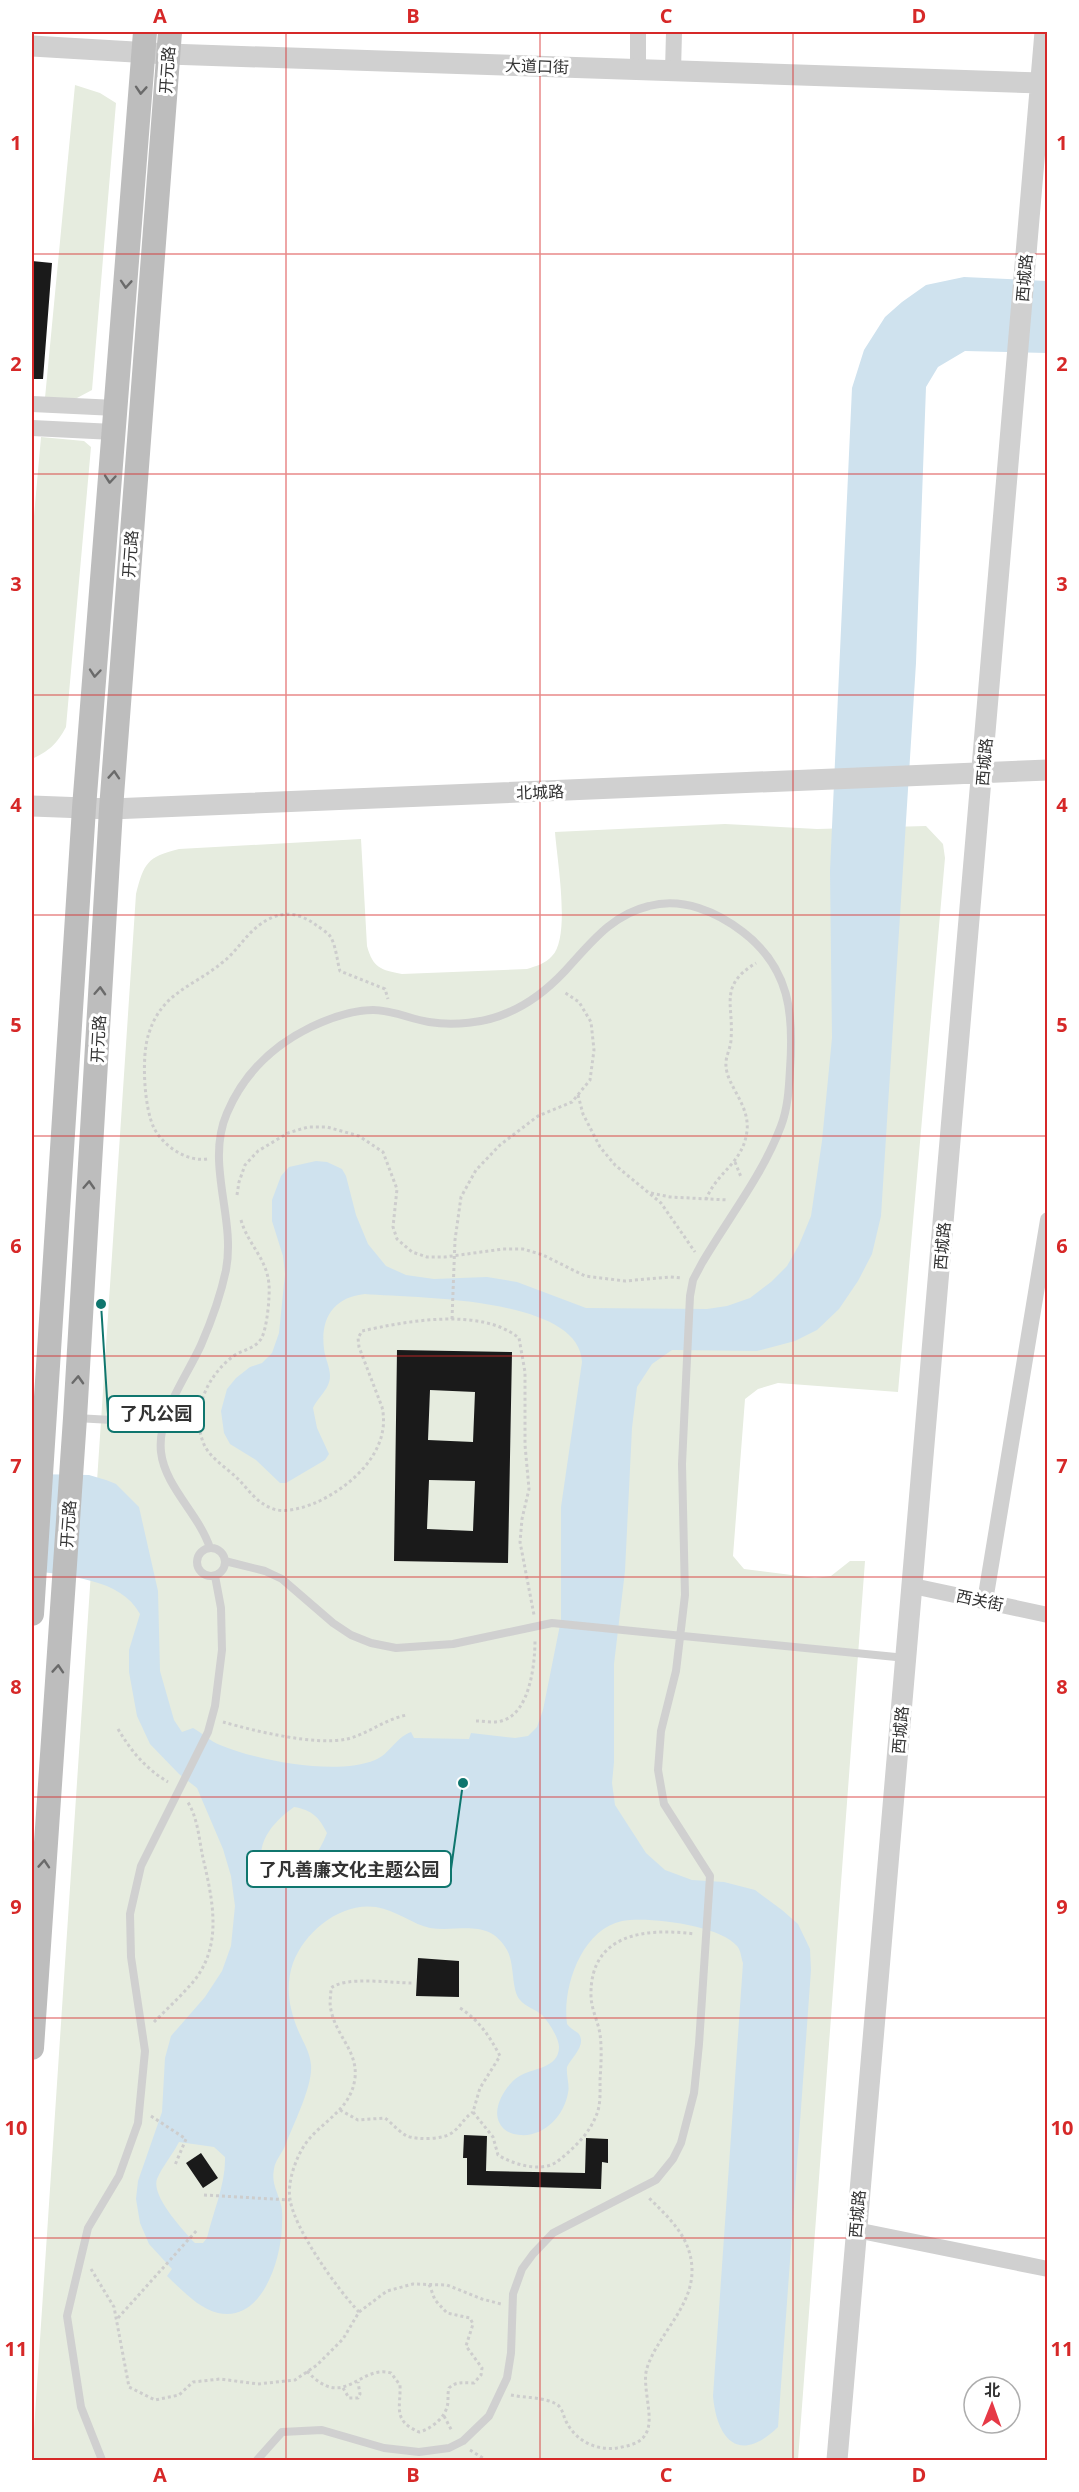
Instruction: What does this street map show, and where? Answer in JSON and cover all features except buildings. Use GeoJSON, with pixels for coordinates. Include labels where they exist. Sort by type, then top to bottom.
{"type":"FeatureCollection","features":[{"type":"Feature","properties":{"kind":"main road","name":"开元路"},"geometry":{"type":"LineString","coordinates":[[32,1603],[84,808],[144,42]]}},
{"type":"Feature","properties":{"kind":"main road","name":"开元路"},"geometry":{"type":"LineString","coordinates":[[32,2048],[75,1418],[111,809],[169,43]]}},
{"type":"Feature","properties":{"kind":"street"},"geometry":{"type":"LineString","coordinates":[[638,32],[638,70]]}},
{"type":"Feature","properties":{"kind":"street"},"geometry":{"type":"LineString","coordinates":[[673,71],[674,32]]}},
{"type":"Feature","properties":{"kind":"street","name":"西城路"},"geometry":{"type":"LineString","coordinates":[[837,2460],[1045,32]]}},
{"type":"Feature","properties":{"kind":"street","name":"大道口街"},"geometry":{"type":"LineString","coordinates":[[32,46],[144,42],[638,70],[1042,83]]}},
{"type":"Feature","properties":{"kind":"street"},"geometry":{"type":"LineString","coordinates":[[32,404],[115,420]]}},
{"type":"Feature","properties":{"kind":"street"},"geometry":{"type":"LineString","coordinates":[[32,428],[115,420]]}},
{"type":"Feature","properties":{"kind":"street","name":"北城路"},"geometry":{"type":"LineString","coordinates":[[32,806],[111,809],[1047,770]]}},
{"type":"Feature","properties":{"kind":"street"},"geometry":{"type":"LineString","coordinates":[[985,1601],[1047,1220]]}},
{"type":"Feature","properties":{"kind":"street","name":"西关街"},"geometry":{"type":"LineString","coordinates":[[913,1586],[1047,1615]]}},
{"type":"Feature","properties":{"kind":"street"},"geometry":{"type":"LineString","coordinates":[[856,2230],[1047,2269]]}},
{"type":"Feature","properties":{"kind":"lane"},"geometry":{"type":"LineString","coordinates":[[210,1548],[203,1530],[165,1468],[161,1455],[161,1443],[174,1396],[184,1382],[203,1340],[226,1268],[225,1212],[217,1157],[225,1116],[239,1088],[253,1068],[274,1048],[316,1024],[358,1011],[393,1011],[429,1022],[450,1024],[493,1019],[529,1001],[552,984],[591,940],[610,924],[649,906],[672,903],[693,906],[713,913],[750,938],[768,956],[787,997],[792,1019],[788,1093],[783,1121],[766,1161],[702,1263],[693,1280],[689,1304],[682,1464],[686,1573],[681,1635],[672,1689],[661,1731],[658,1760],[660,1789],[664,1804],[675,1824],[702,1860],[710,1876],[694,2093],[681,2143],[666,2169],[656,2180],[553,2233],[542,2243],[522,2269],[513,2294],[511,2353],[507,2378],[483,2423],[463,2441],[449,2448],[419,2452],[384,2448],[322,2430],[282,2432],[257,2460]]}},
{"type":"Feature","properties":{"kind":"lane"},"geometry":{"type":"LineString","coordinates":[[75,1418],[165,1423]]}},
{"type":"Feature","properties":{"kind":"lane"},"geometry":{"type":"LineString","coordinates":[[210,1548],[221,1552],[225,1561],[223,1570],[215,1576],[202,1574],[197,1566],[199,1553],[210,1548]]}},
{"type":"Feature","properties":{"kind":"lane"},"geometry":{"type":"LineString","coordinates":[[225,1561],[265,1571],[282,1579],[333,1623],[351,1635],[379,1645],[396,1648],[453,1644],[552,1623],[906,1658]]}},
{"type":"Feature","properties":{"kind":"lane"},"geometry":{"type":"LineString","coordinates":[[102,2460],[81,2407],[67,2316],[88,2228],[119,2176],[138,2123],[144,2075],[143,2034],[131,1957],[130,1914],[141,1866],[208,1732],[212,1718],[222,1664],[222,1622],[215,1576]]}},
{"type":"Feature","properties":{"kind":"path"},"geometry":{"type":"LineString","coordinates":[[217,1157],[200,1160],[182,1154],[167,1146],[154,1128],[147,1104],[145,1054],[149,1033],[166,1001],[183,987],[222,963],[256,927],[272,916],[289,913],[306,918],[330,935],[340,971],[385,989],[393,1011]]}},
{"type":"Feature","properties":{"kind":"path"},"geometry":{"type":"LineString","coordinates":[[706,1200],[710,1189],[717,1184],[722,1173],[741,1153],[747,1130],[748,1117],[726,1067],[731,1042],[729,997],[738,975],[768,956]]}},
{"type":"Feature","properties":{"kind":"path"},"geometry":{"type":"LineString","coordinates":[[452,1319],[454,1256],[460,1197],[476,1170],[500,1145],[538,1116],[572,1102],[590,1080],[594,1050],[591,1023],[579,1002],[552,984]]}},
{"type":"Feature","properties":{"kind":"path"},"geometry":{"type":"LineString","coordinates":[[578,1095],[583,1114],[600,1147],[615,1165],[649,1192],[667,1211],[702,1263]]}},
{"type":"Feature","properties":{"kind":"path"},"geometry":{"type":"LineString","coordinates":[[237,1200],[239,1182],[245,1165],[258,1151],[275,1140],[308,1127],[327,1126],[359,1136],[383,1152],[397,1189],[393,1227],[397,1239],[412,1252],[427,1257],[523,1249],[543,1255],[562,1266],[596,1278],[625,1281],[670,1276],[693,1280]]}},
{"type":"Feature","properties":{"kind":"path"},"geometry":{"type":"LineString","coordinates":[[649,1192],[670,1197],[706,1200],[743,1199]]}},
{"type":"Feature","properties":{"kind":"path"},"geometry":{"type":"LineString","coordinates":[[240,1215],[245,1234],[266,1265],[269,1287],[263,1336],[255,1347],[239,1353],[215,1374],[203,1400],[198,1426],[204,1445],[215,1459],[255,1498],[272,1509],[288,1511],[315,1503],[345,1487],[360,1474],[376,1449],[384,1416],[359,1347],[358,1338],[362,1331],[393,1324],[452,1319],[507,1328],[519,1338],[525,1372],[525,1445],[529,1490],[520,1542],[535,1626],[533,1662],[525,1698],[519,1710],[502,1722],[476,1720]]}},
{"type":"Feature","properties":{"kind":"path"},"geometry":{"type":"LineString","coordinates":[[165,1423],[198,1426]]}},
{"type":"Feature","properties":{"kind":"path"},"geometry":{"type":"LineString","coordinates":[[212,1718],[251,1730],[321,1740],[346,1739],[394,1718],[407,1715]]}},
{"type":"Feature","properties":{"kind":"path"},"geometry":{"type":"LineString","coordinates":[[118,1729],[129,1749],[147,1767],[179,1789],[191,1807],[212,1902],[213,1938],[207,1961],[193,1982],[143,2034]]}},
{"type":"Feature","properties":{"kind":"path"},"geometry":{"type":"LineString","coordinates":[[473,2112],[493,2137],[498,2155],[504,2159],[542,2168],[554,2164],[575,2147],[597,2116],[600,2102],[601,2048],[591,1994],[595,1970],[605,1950],[624,1938],[653,1932],[706,1935]]}},
{"type":"Feature","properties":{"kind":"path"},"geometry":{"type":"LineString","coordinates":[[359,2312],[324,2266],[303,2230],[290,2200],[289,2184],[306,2143],[350,2097],[355,2066],[353,2056],[330,2010],[331,1988],[337,1983],[350,1981],[412,1983]]}},
{"type":"Feature","properties":{"kind":"path"},"geometry":{"type":"LineString","coordinates":[[340,2110],[358,2120],[385,2118],[407,2136],[418,2138],[445,2136],[453,2132],[464,2118],[473,2112],[480,2088],[500,2056],[483,2027],[460,2008]]}},
{"type":"Feature","properties":{"kind":"path"},"geometry":{"type":"LineString","coordinates":[[157,2120],[186,2139],[175,2165]]}},
{"type":"Feature","properties":{"kind":"path"},"geometry":{"type":"LineString","coordinates":[[502,2391],[556,2404],[574,2434],[597,2447],[616,2448],[629,2445],[640,2441],[646,2434],[649,2426],[646,2371],[656,2349],[686,2298],[691,2283],[692,2268],[686,2243],[676,2227],[640,2189]]}},
{"type":"Feature","properties":{"kind":"path"},"geometry":{"type":"LineString","coordinates":[[204,2195],[290,2200]]}},
{"type":"Feature","properties":{"kind":"path"},"geometry":{"type":"LineString","coordinates":[[117,2319],[197,2230]]}},
{"type":"Feature","properties":{"kind":"path"},"geometry":{"type":"LineString","coordinates":[[82,2254],[114,2307],[129,2386],[155,2400],[179,2395],[194,2382],[220,2379],[258,2384],[295,2380],[307,2372],[342,2338],[359,2312],[387,2291],[413,2284],[447,2285],[482,2299],[512,2305]]}},
{"type":"Feature","properties":{"kind":"path"},"geometry":{"type":"LineString","coordinates":[[307,2372],[319,2384],[343,2388],[376,2373],[391,2373],[400,2385],[398,2413],[402,2421],[419,2432],[424,2431],[444,2415],[449,2388],[453,2384],[474,2383],[481,2375],[482,2368],[466,2346],[473,2324],[470,2318],[447,2313],[435,2300],[429,2284]]}},
{"type":"Feature","properties":{"kind":"path"},"geometry":{"type":"LineString","coordinates":[[343,2388],[349,2398],[358,2398],[360,2388],[358,2382]]}},
{"type":"Feature","properties":{"kind":"path"},"geometry":{"type":"LineString","coordinates":[[444,2415],[451,2426],[453,2438]]}},
{"type":"Feature","properties":{"kind":"path"},"geometry":{"type":"LineString","coordinates":[[424,2431],[428,2436]]}},
{"type":"Feature","properties":{"kind":"shaded area"},"geometry":{"type":"Polygon","coordinates":[[[75,85],[100,93],[116,103],[92,390],[77,398],[45,398],[75,85]]]}},
{"type":"Feature","properties":{"kind":"shaded area"},"geometry":{"type":"Polygon","coordinates":[[[41,437],[84,441],[91,447],[66,727],[52,746],[32,759],[32,539],[41,437]]]}},
{"type":"Feature","properties":{"kind":"shaded area"},"geometry":{"type":"Polygon","coordinates":[[[725,824],[817,829],[926,826],[943,844],[945,858],[898,1392],[778,1383],[758,1389],[745,1399],[733,1556],[744,1569],[815,1578],[831,1576],[850,1561],[865,1561],[798,2460],[32,2460],[136,894],[142,875],[153,859],[179,849],[361,839],[367,946],[372,959],[379,967],[402,974],[527,969],[543,963],[552,956],[558,946],[561,933],[561,897],[555,832],[725,824]]]}},
{"type":"Feature","properties":{"kind":"water"},"geometry":{"type":"Polygon","coordinates":[[[964,277],[1047,281],[1047,353],[965,351],[938,367],[926,387],[916,663],[881,1216],[872,1254],[858,1281],[839,1309],[817,1330],[795,1341],[757,1351],[672,1350],[652,1364],[637,1387],[632,1428],[625,1571],[614,1664],[612,1783],[615,1805],[646,1853],[665,1870],[692,1880],[724,1882],[755,1890],[798,1924],[810,1949],[811,1970],[778,2427],[752,2444],[742,2445],[733,2442],[725,2435],[715,2412],[713,2396],[743,1963],[738,1948],[728,1939],[700,1928],[665,1921],[633,1920],[622,1921],[595,1936],[577,1962],[568,1994],[567,2024],[578,2033],[581,2042],[567,2067],[566,2101],[557,2117],[545,2129],[529,2135],[520,2135],[503,2128],[499,2122],[497,2110],[501,2097],[518,2077],[554,2060],[558,2054],[559,2043],[544,2018],[517,1996],[511,1962],[507,1950],[499,1940],[491,1933],[472,1928],[430,1928],[376,1907],[350,1909],[326,1921],[306,1940],[299,1951],[289,1980],[290,2005],[309,2056],[311,2074],[302,2106],[277,2160],[273,2174],[282,2216],[281,2240],[273,2271],[257,2299],[246,2308],[233,2314],[218,2313],[204,2307],[167,2276],[172,2269],[149,2244],[140,2223],[136,2199],[138,2181],[162,2112],[165,2058],[171,2036],[205,1997],[222,1971],[231,1946],[235,1906],[231,1876],[223,1849],[197,1788],[179,1774],[150,1744],[137,1716],[129,1672],[129,1650],[140,1614],[131,1602],[107,1586],[32,1570],[32,1474],[89,1475],[106,1480],[116,1484],[139,1507],[158,1591],[160,1671],[174,1720],[182,1732],[193,1728],[220,1745],[276,1761],[319,1767],[340,1767],[375,1760],[411,1732],[414,1738],[469,1739],[471,1733],[515,1738],[528,1736],[537,1727],[543,1710],[561,1620],[561,1507],[582,1362],[574,1340],[554,1324],[525,1313],[490,1305],[454,1300],[365,1294],[345,1300],[331,1311],[324,1328],[324,1349],[330,1376],[326,1389],[313,1408],[317,1428],[329,1454],[325,1460],[286,1483],[280,1483],[256,1460],[230,1444],[224,1433],[221,1411],[227,1389],[236,1378],[250,1367],[262,1363],[272,1353],[279,1333],[285,1274],[283,1256],[272,1221],[272,1200],[281,1176],[289,1167],[316,1161],[327,1162],[342,1169],[346,1176],[356,1215],[368,1244],[386,1266],[406,1275],[434,1279],[487,1277],[517,1282],[586,1308],[707,1309],[727,1306],[750,1298],[787,1266],[811,1216],[822,1141],[832,1038],[830,871],[852,388],[864,350],[885,317],[926,285],[964,277]],[[294,1807],[269,1832],[261,1852],[266,1872],[274,1883],[290,1883],[316,1854],[327,1833],[314,1815],[294,1807]],[[179,2142],[159,2174],[156,2186],[163,2203],[176,2222],[195,2243],[203,2243],[207,2238],[221,2187],[225,2157],[214,2147],[179,2142]]]}},
{"type":"Feature","properties":{"kind":"place","name":"了凡公园"},"geometry":{"type":"Point","coordinates":[101,1304]}},
{"type":"Feature","properties":{"kind":"place","name":"了凡善廉文化主题公园"},"geometry":{"type":"Point","coordinates":[463,1783]}}]}
